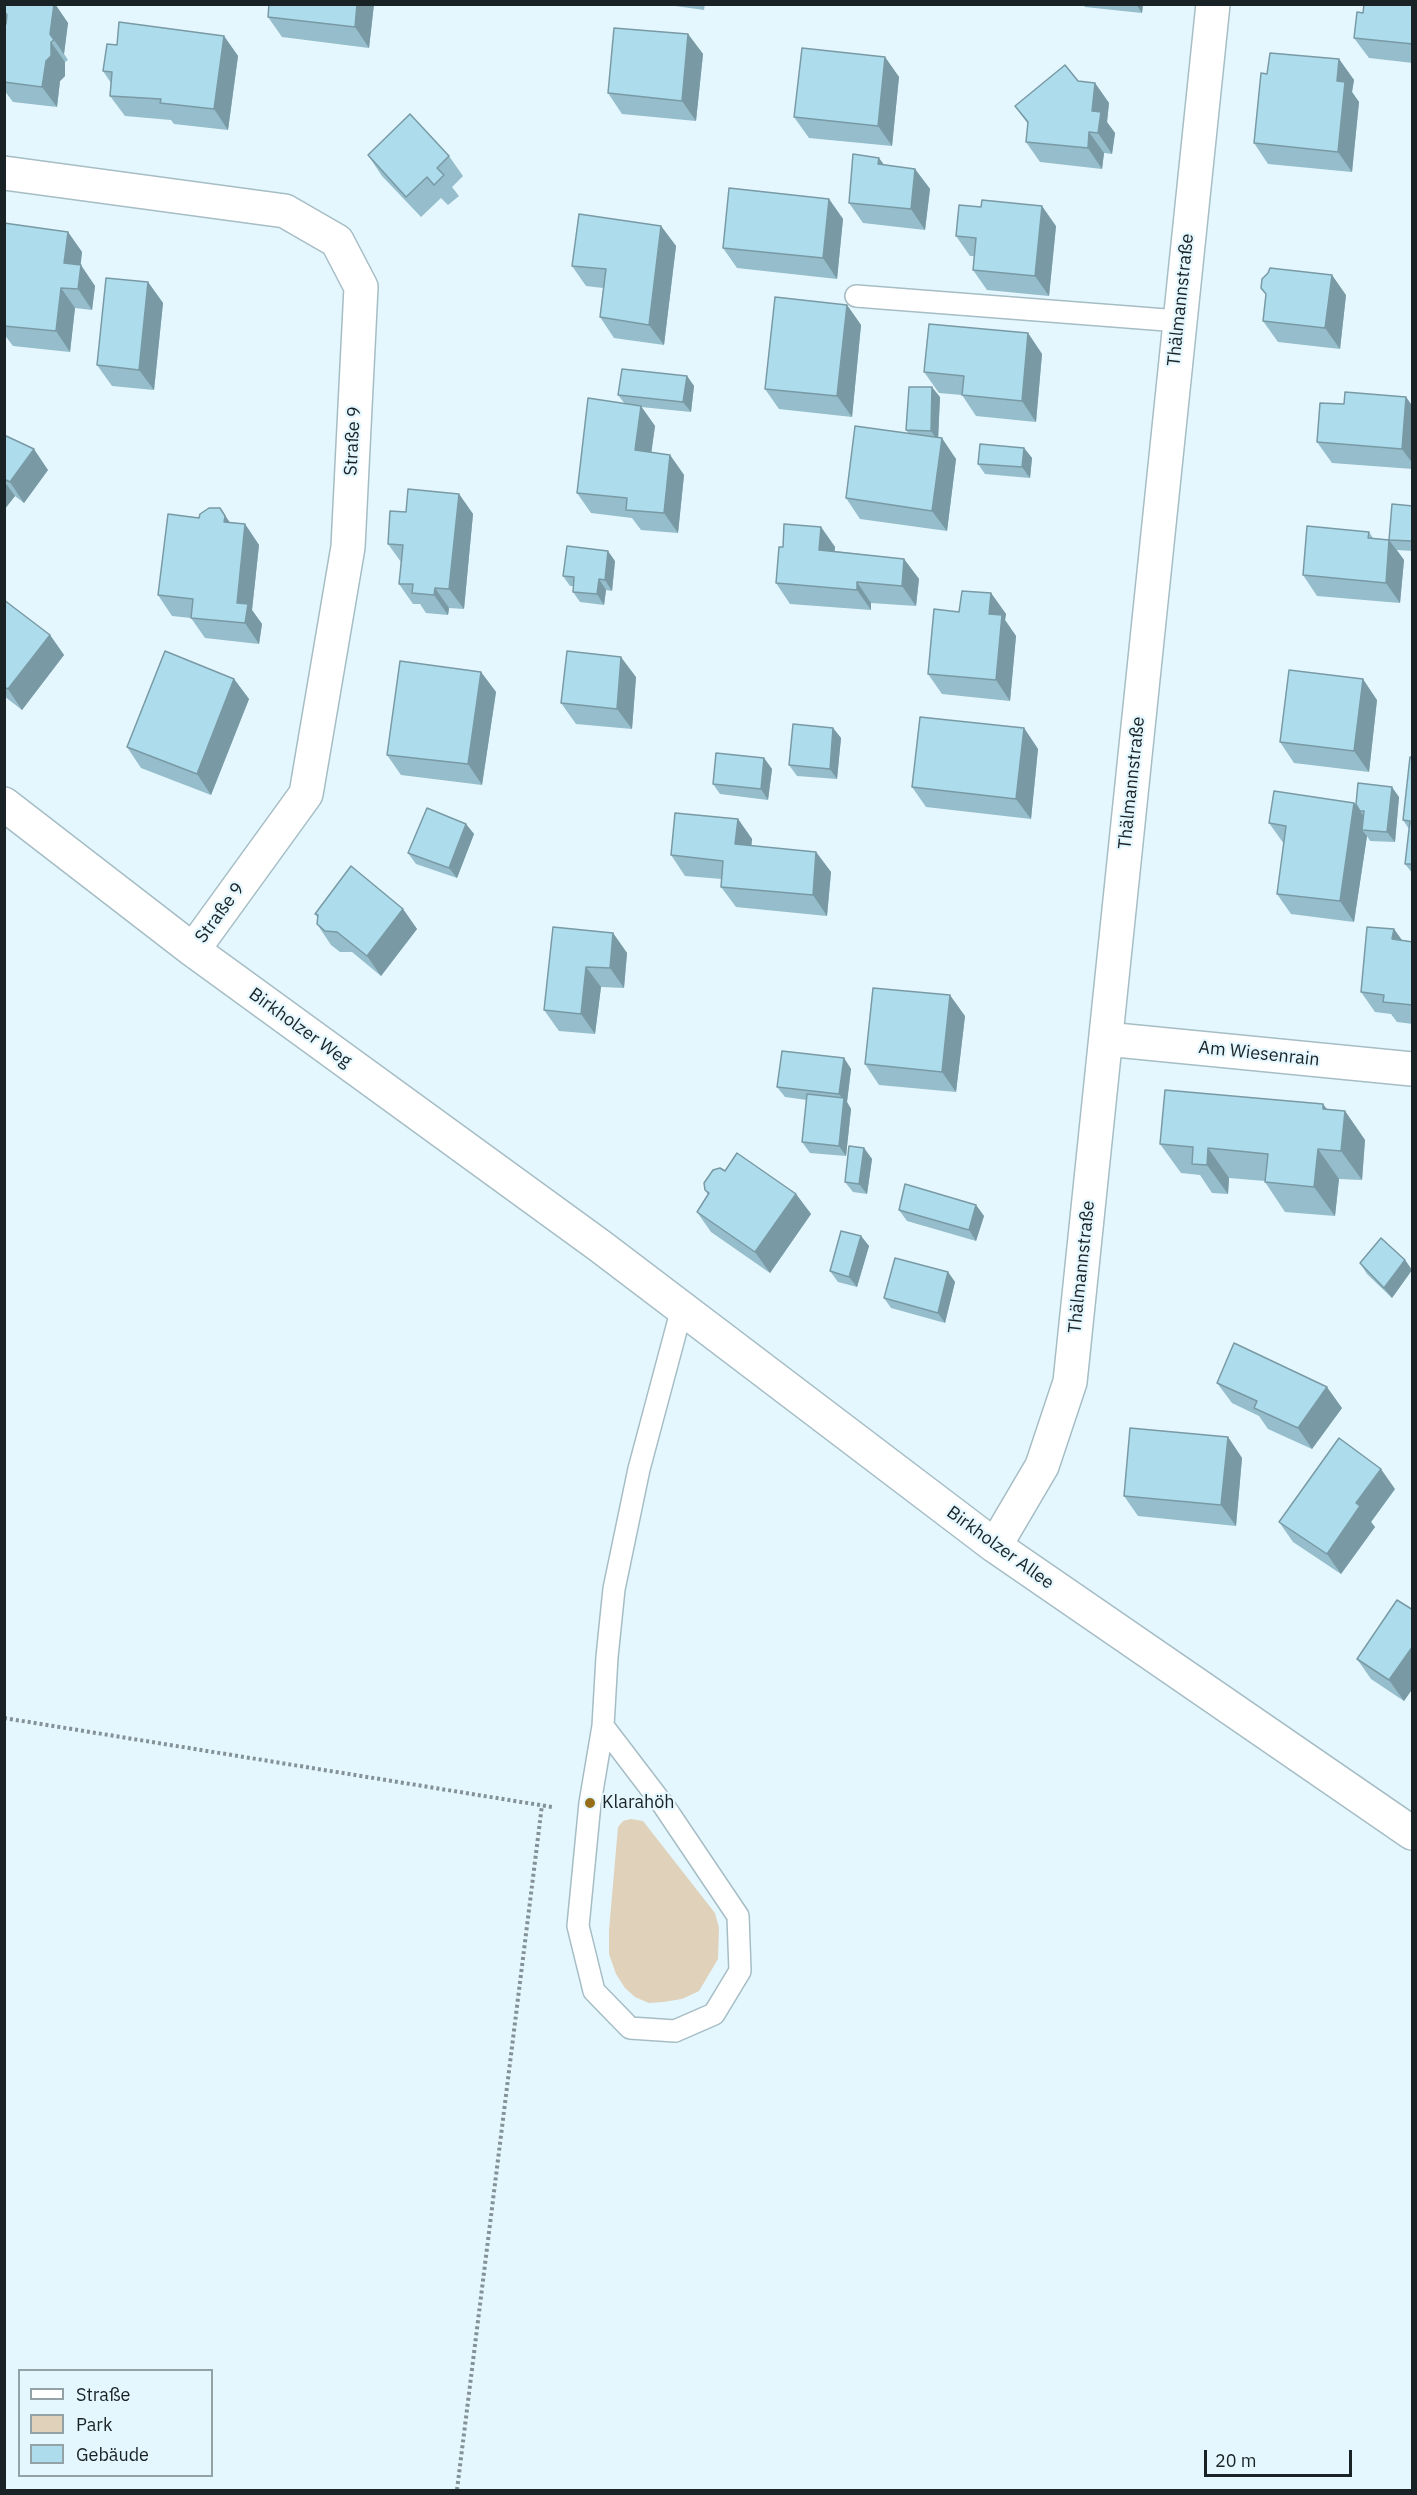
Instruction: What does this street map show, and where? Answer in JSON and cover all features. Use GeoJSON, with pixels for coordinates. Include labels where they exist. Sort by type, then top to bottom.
{"type":"FeatureCollection","features":[{"type":"Feature","properties":{"kind":"street","name":"Thälmannstraße"},"geometry":{"type":"LineString","coordinates":[[996,1546],[1042,1466],[1070,1382],[1213,4]]}},
{"type":"Feature","properties":{"kind":"street","name":"Straße 9"},"geometry":{"type":"LineString","coordinates":[[4,173],[285,211],[337,241],[361,287],[348,547],[306,794],[193,950]]}},
{"type":"Feature","properties":{"kind":"street","name":"Birkholzer Weg"},"geometry":{"type":"LineString","coordinates":[[4,804],[193,950],[600,1246]]}},
{"type":"Feature","properties":{"kind":"street","name":"Am Wiesenrain"},"geometry":{"type":"LineString","coordinates":[[1106,1039],[1413,1069]]}},
{"type":"Feature","properties":{"kind":"street","name":"Birkholzer Allee"},"geometry":{"type":"LineString","coordinates":[[600,1246],[996,1546],[1413,1833]]}},
{"type":"Feature","properties":{"kind":"lane"},"geometry":{"type":"LineString","coordinates":[[856,296],[1179,321]]}},
{"type":"Feature","properties":{"kind":"lane"},"geometry":{"type":"LineString","coordinates":[[603,1726],[664,1806],[738,1916],[740,1971],[714,2014],[675,2031],[630,2028],[594,1991],[578,1926],[589,1813],[603,1726],[607,1657],[615,1590],[639,1469],[682,1308]]}},
{"type":"Feature","properties":{"kind":"path"},"geometry":{"type":"LineString","coordinates":[[4,1718],[542,1805],[457,2490]]}},
{"type":"Feature","properties":{"kind":"green space"},"geometry":{"type":"Polygon","coordinates":[[[631,1819],[643,1821],[715,1913],[719,1928],[718,1959],[699,1991],[682,1999],[649,2003],[635,1997],[625,1988],[616,1974],[609,1954],[618,1827],[623,1821],[631,1819]]]}},
{"type":"Feature","properties":{"kind":"building"},"geometry":{"type":"Polygon","coordinates":[[[4,4],[54,4],[50,34],[54,40],[51,42],[51,56],[46,61],[42,87],[4,82],[4,24],[6,24],[7,15],[4,11],[4,4]]]}},
{"type":"Feature","properties":{"kind":"building"},"geometry":{"type":"Polygon","coordinates":[[[269,4],[357,4],[355,27],[268,17],[269,4]]]}},
{"type":"Feature","properties":{"kind":"building"},"geometry":{"type":"Polygon","coordinates":[[[1364,4],[1413,4],[1413,44],[1354,38],[1357,12],[1363,13],[1364,4]]]}},
{"type":"Feature","properties":{"kind":"building"},"geometry":{"type":"Polygon","coordinates":[[[119,22],[224,36],[214,109],[160,103],[161,99],[110,96],[112,72],[103,71],[107,44],[117,45],[119,22]]]}},
{"type":"Feature","properties":{"kind":"building"},"geometry":{"type":"Polygon","coordinates":[[[614,28],[688,34],[682,101],[608,93],[614,28]]]}},
{"type":"Feature","properties":{"kind":"building"},"geometry":{"type":"Polygon","coordinates":[[[802,48],[885,57],[878,126],[794,117],[802,48]]]}},
{"type":"Feature","properties":{"kind":"building"},"geometry":{"type":"Polygon","coordinates":[[[1270,53],[1339,59],[1337,81],[1345,82],[1338,152],[1254,143],[1261,73],[1267,74],[1270,53]]]}},
{"type":"Feature","properties":{"kind":"building"},"geometry":{"type":"Polygon","coordinates":[[[1065,65],[1078,81],[1095,83],[1092,111],[1101,112],[1098,133],[1089,132],[1088,148],[1026,142],[1028,122],[1015,106],[1065,65]]]}},
{"type":"Feature","properties":{"kind":"building"},"geometry":{"type":"Polygon","coordinates":[[[410,114],[449,156],[437,168],[444,175],[434,185],[427,177],[406,197],[368,155],[410,114]]]}},
{"type":"Feature","properties":{"kind":"building"},"geometry":{"type":"Polygon","coordinates":[[[853,154],[879,158],[878,164],[915,169],[911,209],[849,203],[853,154]]]}},
{"type":"Feature","properties":{"kind":"building"},"geometry":{"type":"Polygon","coordinates":[[[729,188],[829,199],[823,258],[723,248],[729,188]]]}},
{"type":"Feature","properties":{"kind":"building"},"geometry":{"type":"Polygon","coordinates":[[[982,200],[1042,206],[1035,276],[973,270],[976,238],[956,236],[959,205],[981,207],[982,200]]]}},
{"type":"Feature","properties":{"kind":"building"},"geometry":{"type":"Polygon","coordinates":[[[579,214],[661,226],[649,325],[600,317],[606,269],[572,266],[579,214]]]}},
{"type":"Feature","properties":{"kind":"building"},"geometry":{"type":"Polygon","coordinates":[[[4,223],[68,232],[64,263],[81,265],[78,289],[61,288],[56,331],[4,326],[4,223]]]}},
{"type":"Feature","properties":{"kind":"building"},"geometry":{"type":"Polygon","coordinates":[[[1270,268],[1332,275],[1325,328],[1263,321],[1266,294],[1261,288],[1262,279],[1270,268]]]}},
{"type":"Feature","properties":{"kind":"building"},"geometry":{"type":"Polygon","coordinates":[[[106,278],[148,282],[139,370],[97,365],[106,278]]]}},
{"type":"Feature","properties":{"kind":"building"},"geometry":{"type":"Polygon","coordinates":[[[775,297],[847,305],[837,396],[765,389],[775,297]]]}},
{"type":"Feature","properties":{"kind":"building"},"geometry":{"type":"Polygon","coordinates":[[[929,324],[1028,333],[1022,401],[962,395],[964,376],[924,372],[929,324]]]}},
{"type":"Feature","properties":{"kind":"building"},"geometry":{"type":"Polygon","coordinates":[[[622,369],[687,376],[683,402],[618,395],[622,369]]]}},
{"type":"Feature","properties":{"kind":"building"},"geometry":{"type":"Polygon","coordinates":[[[909,387],[932,387],[931,431],[906,430],[909,387]]]}},
{"type":"Feature","properties":{"kind":"building"},"geometry":{"type":"Polygon","coordinates":[[[1345,392],[1406,397],[1402,449],[1317,442],[1320,403],[1344,404],[1345,392]]]}},
{"type":"Feature","properties":{"kind":"building"},"geometry":{"type":"Polygon","coordinates":[[[588,398],[641,406],[635,450],[670,455],[664,513],[626,510],[627,498],[577,493],[588,398]]]}},
{"type":"Feature","properties":{"kind":"building"},"geometry":{"type":"Polygon","coordinates":[[[855,426],[942,438],[932,511],[846,498],[855,426]]]}},
{"type":"Feature","properties":{"kind":"building"},"geometry":{"type":"Polygon","coordinates":[[[4,435],[34,449],[10,482],[4,479],[4,435]]]}},
{"type":"Feature","properties":{"kind":"building"},"geometry":{"type":"Polygon","coordinates":[[[980,444],[1024,448],[1022,467],[978,464],[980,444]]]}},
{"type":"Feature","properties":{"kind":"building"},"geometry":{"type":"Polygon","coordinates":[[[408,489],[459,494],[449,589],[435,588],[434,595],[412,593],[413,584],[399,584],[403,545],[388,544],[390,511],[406,512],[408,489]]]}},
{"type":"Feature","properties":{"kind":"building"},"geometry":{"type":"Polygon","coordinates":[[[1392,504],[1413,506],[1413,541],[1389,540],[1392,504]]]}},
{"type":"Feature","properties":{"kind":"building"},"geometry":{"type":"Polygon","coordinates":[[[209,508],[220,508],[225,516],[224,522],[245,524],[237,603],[248,604],[245,623],[191,618],[193,599],[158,595],[168,514],[199,518],[200,514],[209,508]]]}},
{"type":"Feature","properties":{"kind":"building"},"geometry":{"type":"Polygon","coordinates":[[[784,524],[821,527],[819,550],[904,559],[902,586],[857,582],[857,590],[776,583],[779,547],[783,547],[784,524]]]}},
{"type":"Feature","properties":{"kind":"building"},"geometry":{"type":"Polygon","coordinates":[[[1307,526],[1369,532],[1368,538],[1389,540],[1386,583],[1303,575],[1307,526]]]}},
{"type":"Feature","properties":{"kind":"building"},"geometry":{"type":"Polygon","coordinates":[[[567,546],[608,551],[605,580],[599,579],[597,594],[573,592],[574,577],[563,576],[567,546]]]}},
{"type":"Feature","properties":{"kind":"building"},"geometry":{"type":"Polygon","coordinates":[[[962,591],[991,593],[989,614],[1002,615],[996,680],[928,674],[934,609],[959,612],[962,591]]]}},
{"type":"Feature","properties":{"kind":"building"},"geometry":{"type":"Polygon","coordinates":[[[4,600],[50,635],[8,689],[4,687],[4,600]]]}},
{"type":"Feature","properties":{"kind":"building"},"geometry":{"type":"Polygon","coordinates":[[[165,651],[234,679],[197,774],[127,747],[165,651]]]}},
{"type":"Feature","properties":{"kind":"building"},"geometry":{"type":"Polygon","coordinates":[[[567,651],[621,657],[617,709],[561,703],[567,651]]]}},
{"type":"Feature","properties":{"kind":"building"},"geometry":{"type":"Polygon","coordinates":[[[400,661],[481,672],[468,764],[387,755],[400,661]]]}},
{"type":"Feature","properties":{"kind":"building"},"geometry":{"type":"Polygon","coordinates":[[[1289,670],[1363,679],[1354,751],[1280,742],[1289,670]]]}},
{"type":"Feature","properties":{"kind":"building"},"geometry":{"type":"Polygon","coordinates":[[[920,717],[1024,728],[1016,799],[912,787],[920,717]]]}},
{"type":"Feature","properties":{"kind":"building"},"geometry":{"type":"Polygon","coordinates":[[[793,724],[833,728],[830,769],[789,765],[793,724]]]}},
{"type":"Feature","properties":{"kind":"building"},"geometry":{"type":"Polygon","coordinates":[[[716,753],[764,758],[761,789],[713,784],[716,753]]]}},
{"type":"Feature","properties":{"kind":"building"},"geometry":{"type":"Polygon","coordinates":[[[1410,757],[1413,758],[1413,864],[1405,864],[1410,821],[1403,820],[1410,757]]]}},
{"type":"Feature","properties":{"kind":"building"},"geometry":{"type":"Polygon","coordinates":[[[1358,783],[1392,787],[1387,832],[1362,830],[1364,811],[1360,811],[1356,804],[1358,783]]]}},
{"type":"Feature","properties":{"kind":"building"},"geometry":{"type":"Polygon","coordinates":[[[1274,791],[1354,803],[1340,901],[1277,894],[1286,826],[1269,823],[1274,791]]]}},
{"type":"Feature","properties":{"kind":"building"},"geometry":{"type":"Polygon","coordinates":[[[427,808],[466,824],[449,868],[408,853],[427,808]]]}},
{"type":"Feature","properties":{"kind":"building"},"geometry":{"type":"Polygon","coordinates":[[[675,813],[738,819],[735,844],[816,852],[813,895],[721,887],[723,861],[671,855],[675,813]]]}},
{"type":"Feature","properties":{"kind":"building"},"geometry":{"type":"Polygon","coordinates":[[[351,866],[403,909],[367,956],[337,932],[325,931],[317,924],[318,915],[315,914],[351,866]]]}},
{"type":"Feature","properties":{"kind":"building"},"geometry":{"type":"Polygon","coordinates":[[[553,927],[613,933],[610,968],[586,967],[581,1014],[544,1010],[553,927]]]}},
{"type":"Feature","properties":{"kind":"building"},"geometry":{"type":"Polygon","coordinates":[[[1367,927],[1394,929],[1392,939],[1413,942],[1413,1005],[1383,1002],[1384,995],[1361,992],[1367,927]]]}},
{"type":"Feature","properties":{"kind":"building"},"geometry":{"type":"Polygon","coordinates":[[[873,988],[950,995],[942,1072],[865,1064],[873,988]]]}},
{"type":"Feature","properties":{"kind":"building"},"geometry":{"type":"Polygon","coordinates":[[[782,1051],[844,1058],[839,1094],[777,1087],[782,1051]]]}},
{"type":"Feature","properties":{"kind":"building"},"geometry":{"type":"Polygon","coordinates":[[[1165,1090],[1323,1104],[1323,1109],[1345,1111],[1341,1151],[1318,1149],[1314,1187],[1265,1182],[1268,1154],[1208,1148],[1207,1165],[1192,1164],[1193,1147],[1160,1144],[1165,1090]]]}},
{"type":"Feature","properties":{"kind":"building"},"geometry":{"type":"Polygon","coordinates":[[[807,1094],[844,1098],[839,1146],[802,1142],[807,1094]]]}},
{"type":"Feature","properties":{"kind":"building"},"geometry":{"type":"Polygon","coordinates":[[[849,1146],[864,1148],[859,1184],[845,1182],[849,1146]]]}},
{"type":"Feature","properties":{"kind":"building"},"geometry":{"type":"Polygon","coordinates":[[[737,1153],[796,1194],[755,1252],[697,1212],[709,1193],[705,1190],[704,1183],[713,1170],[720,1168],[725,1171],[737,1153]]]}},
{"type":"Feature","properties":{"kind":"building"},"geometry":{"type":"Polygon","coordinates":[[[905,1184],[976,1205],[969,1230],[899,1210],[905,1184]]]}},
{"type":"Feature","properties":{"kind":"building"},"geometry":{"type":"Polygon","coordinates":[[[841,1231],[861,1236],[849,1277],[830,1271],[841,1231]]]}},
{"type":"Feature","properties":{"kind":"building"},"geometry":{"type":"Polygon","coordinates":[[[1381,1238],[1405,1260],[1384,1288],[1360,1263],[1381,1238]]]}},
{"type":"Feature","properties":{"kind":"building"},"geometry":{"type":"Polygon","coordinates":[[[895,1258],[948,1272],[938,1313],[884,1298],[895,1258]]]}},
{"type":"Feature","properties":{"kind":"building"},"geometry":{"type":"Polygon","coordinates":[[[1234,1343],[1327,1387],[1298,1428],[1254,1408],[1257,1401],[1217,1383],[1234,1343]]]}},
{"type":"Feature","properties":{"kind":"building"},"geometry":{"type":"Polygon","coordinates":[[[1130,1428],[1228,1437],[1221,1505],[1124,1496],[1130,1428]]]}},
{"type":"Feature","properties":{"kind":"building"},"geometry":{"type":"Polygon","coordinates":[[[1339,1438],[1381,1469],[1356,1503],[1360,1506],[1327,1554],[1279,1522],[1339,1438]]]}},
{"type":"Feature","properties":{"kind":"building"},"geometry":{"type":"Polygon","coordinates":[[[1397,1600],[1413,1610],[1413,1646],[1389,1680],[1357,1659],[1397,1600]]]}},
{"type":"Feature","properties":{"kind":"place","name":"Klarahöh"},"geometry":{"type":"Point","coordinates":[590,1803]}}]}
